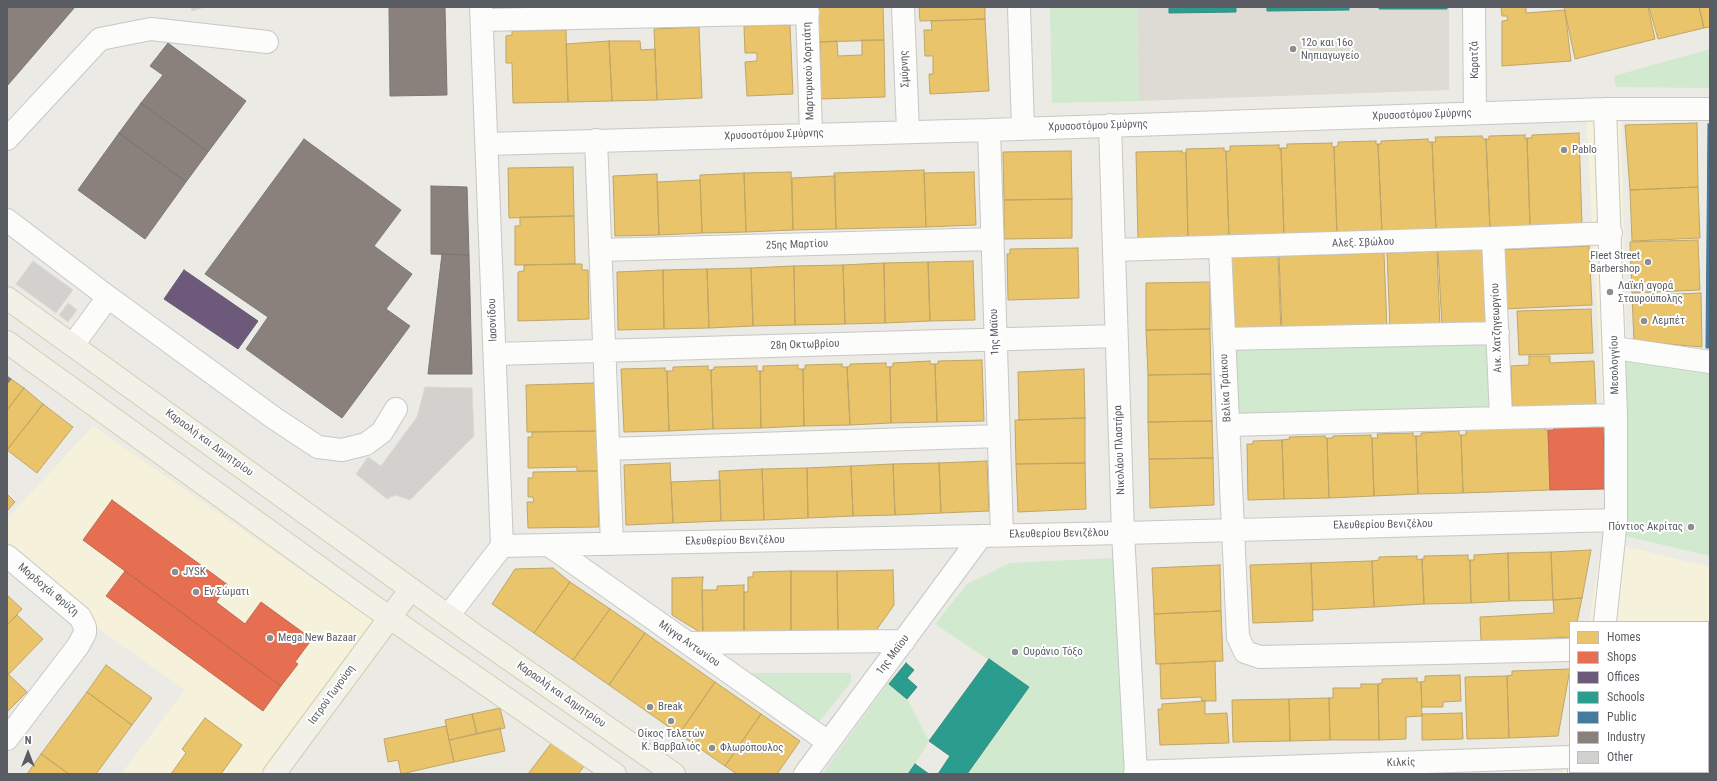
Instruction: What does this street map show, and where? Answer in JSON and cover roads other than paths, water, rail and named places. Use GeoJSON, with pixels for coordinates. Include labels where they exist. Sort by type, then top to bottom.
{"type":"FeatureCollection","features":[{"type":"Feature","properties":{"kind":"main road","name":"Καραολή και Δημητρίου"},"geometry":{"type":"LineString","coordinates":[[7,298],[448,616],[674,774]]}},
{"type":"Feature","properties":{"kind":"main road"},"geometry":{"type":"LineString","coordinates":[[7,342],[606,771],[623,738]]}},
{"type":"Feature","properties":{"kind":"main road","name":"Ιατρού Γωγούση"},"geometry":{"type":"LineString","coordinates":[[274,774],[411,589]]}},
{"type":"Feature","properties":{"kind":"street","name":"Σμύρνης"},"geometry":{"type":"LineString","coordinates":[[903,7],[908,130]]}},
{"type":"Feature","properties":{"kind":"street"},"geometry":{"type":"LineString","coordinates":[[1018,7],[1022,128]]}},
{"type":"Feature","properties":{"kind":"street","name":"Καρατζά"},"geometry":{"type":"LineString","coordinates":[[1474,7],[1475,113]]}},
{"type":"Feature","properties":{"kind":"street"},"geometry":{"type":"LineString","coordinates":[[482,14],[808,10]]}},
{"type":"Feature","properties":{"kind":"street","name":"Μαρτυρικού Χορτιάτη"},"geometry":{"type":"LineString","coordinates":[[808,10],[811,134]]}},
{"type":"Feature","properties":{"kind":"street","name":"Ιασονίδου"},"geometry":{"type":"LineString","coordinates":[[482,14],[502,546]]}},
{"type":"Feature","properties":{"kind":"street"},"geometry":{"type":"LineString","coordinates":[[7,139],[100,39],[151,29],[267,42]]}},
{"type":"Feature","properties":{"kind":"street","name":"Χρυσοστόμου Σμύρνης"},"geometry":{"type":"LineString","coordinates":[[486,144],[908,130],[989,130],[1605,109],[1710,109]]}},
{"type":"Feature","properties":{"kind":"street","name":"Μεσολογγίου"},"geometry":{"type":"LineString","coordinates":[[1605,109],[1611,233],[1616,415],[1616,520],[1605,621]]}},
{"type":"Feature","properties":{"kind":"street","name":"Νικολάου Πλαστήρα"},"geometry":{"type":"LineString","coordinates":[[1110,125],[1123,533],[1136,773]]}},
{"type":"Feature","properties":{"kind":"street","name":"1ης Μαϊου"},"geometry":{"type":"LineString","coordinates":[[805,774],[904,641],[992,536],[999,436],[989,130]]}},
{"type":"Feature","properties":{"kind":"street"},"geometry":{"type":"LineString","coordinates":[[596,140],[612,544]]}},
{"type":"Feature","properties":{"kind":"street"},"geometry":{"type":"LineString","coordinates":[[7,220],[108,297],[274,418],[318,447],[342,450],[366,444],[382,432],[396,408]]}},
{"type":"Feature","properties":{"kind":"street","name":"Αλεξ. Σβώλου"},"geometry":{"type":"LineString","coordinates":[[1114,250],[1220,248],[1611,233]]}},
{"type":"Feature","properties":{"kind":"street","name":"Αικ. Χατζηγεωργίου"},"geometry":{"type":"LineString","coordinates":[[1494,238],[1501,418]]}},
{"type":"Feature","properties":{"kind":"street","name":"25ης Μαρτίου"},"geometry":{"type":"LineString","coordinates":[[601,250],[992,239]]}},
{"type":"Feature","properties":{"kind":"street","name":"Βελίκα Τράικου"},"geometry":{"type":"LineString","coordinates":[[1220,248],[1238,637],[1245,652],[1260,657],[1569,650]]}},
{"type":"Feature","properties":{"kind":"street"},"geometry":{"type":"LineString","coordinates":[[73,345],[108,297]]}},
{"type":"Feature","properties":{"kind":"street"},"geometry":{"type":"LineString","coordinates":[[1224,340],[1498,333]]}},
{"type":"Feature","properties":{"kind":"street","name":"28η Οκτωβρίου"},"geometry":{"type":"LineString","coordinates":[[495,354],[1116,336]]}},
{"type":"Feature","properties":{"kind":"street"},"geometry":{"type":"LineString","coordinates":[[1615,348],[1710,362]]}},
{"type":"Feature","properties":{"kind":"street"},"geometry":{"type":"LineString","coordinates":[[1228,425],[1616,415]]}},
{"type":"Feature","properties":{"kind":"street"},"geometry":{"type":"LineString","coordinates":[[608,449],[999,436]]}},
{"type":"Feature","properties":{"kind":"street","name":"Ελευθερίου Βενιζέλου"},"geometry":{"type":"LineString","coordinates":[[502,546],[1123,533],[1616,520]]}},
{"type":"Feature","properties":{"kind":"street"},"geometry":{"type":"LineString","coordinates":[[448,616],[502,546]]}},
{"type":"Feature","properties":{"kind":"street","name":"Μίγγα Αντωνίου"},"geometry":{"type":"LineString","coordinates":[[550,546],[828,742]]}},
{"type":"Feature","properties":{"kind":"street","name":"Μορδοχάι Φρύζη"},"geometry":{"type":"LineString","coordinates":[[7,556],[80,616],[86,627],[85,633],[78,646],[7,739]]}},
{"type":"Feature","properties":{"kind":"street"},"geometry":{"type":"LineString","coordinates":[[688,643],[904,641]]}},
{"type":"Feature","properties":{"kind":"street","name":"Κιλκίς"},"geometry":{"type":"LineString","coordinates":[[1136,773],[1240,771],[1569,757]]}},
{"type":"Feature","properties":{"kind":"place","name":"12ο και 16ο Νηπιαγωγείο"},"geometry":{"type":"Point","coordinates":[1293,49]}},
{"type":"Feature","properties":{"kind":"place","name":"Pablo"},"geometry":{"type":"Point","coordinates":[1564,150]}},
{"type":"Feature","properties":{"kind":"place","name":"Fleet Street Barbershop"},"geometry":{"type":"Point","coordinates":[1648,262]}},
{"type":"Feature","properties":{"kind":"place","name":"Λαϊκή αγορά Σταυρούπολης"},"geometry":{"type":"Point","coordinates":[1610,292]}},
{"type":"Feature","properties":{"kind":"place","name":"Λεμπέτ"},"geometry":{"type":"Point","coordinates":[1644,321]}},
{"type":"Feature","properties":{"kind":"place","name":"Πόντιος Ακρίτας"},"geometry":{"type":"Point","coordinates":[1691,527]}},
{"type":"Feature","properties":{"kind":"place","name":"JYSK"},"geometry":{"type":"Point","coordinates":[175,572]}},
{"type":"Feature","properties":{"kind":"place","name":"Εν Σώματι"},"geometry":{"type":"Point","coordinates":[196,592]}},
{"type":"Feature","properties":{"kind":"place","name":"Mega New Bazaar"},"geometry":{"type":"Point","coordinates":[270,638]}},
{"type":"Feature","properties":{"kind":"place","name":"Ουράνιο Τόξο"},"geometry":{"type":"Point","coordinates":[1015,652]}},
{"type":"Feature","properties":{"kind":"place","name":"Break"},"geometry":{"type":"Point","coordinates":[650,707]}},
{"type":"Feature","properties":{"kind":"place","name":"Οίκος Τελετών Κ. Βαρβαλιός"},"geometry":{"type":"Point","coordinates":[671,721]}},
{"type":"Feature","properties":{"kind":"place","name":"Φλωρόπουλος"},"geometry":{"type":"Point","coordinates":[712,748]}}]}
